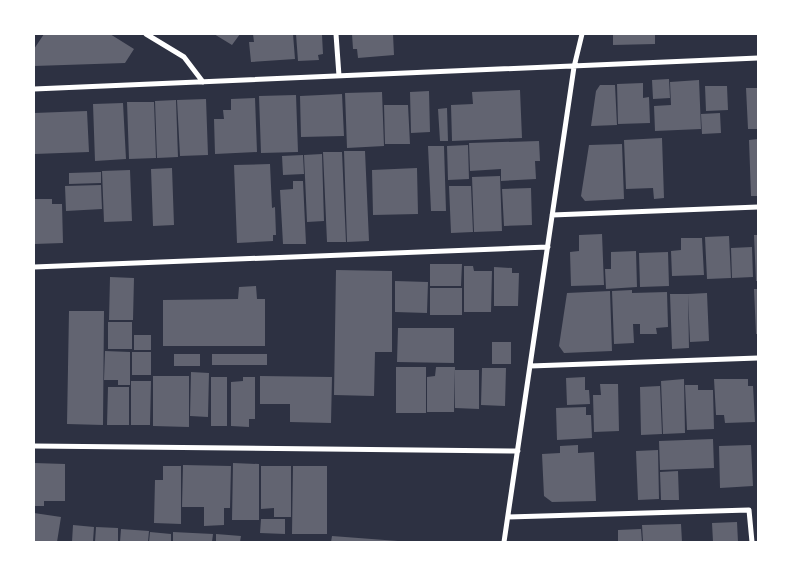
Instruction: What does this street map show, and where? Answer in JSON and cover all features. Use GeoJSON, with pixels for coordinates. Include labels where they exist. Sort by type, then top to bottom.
{"type":"FeatureCollection","features":[{"type":"Feature","properties":{"kind":"street"},"geometry":{"type":"LineString","coordinates":[[146,34],[184,57],[203,82]]}},
{"type":"Feature","properties":{"kind":"street"},"geometry":{"type":"LineString","coordinates":[[336,34],[339,76]]}},
{"type":"Feature","properties":{"kind":"street"},"geometry":{"type":"LineString","coordinates":[[504,542],[574,67],[582,34]]}},
{"type":"Feature","properties":{"kind":"street"},"geometry":{"type":"LineString","coordinates":[[34,89],[758,58]]}},
{"type":"Feature","properties":{"kind":"street"},"geometry":{"type":"LineString","coordinates":[[552,215],[758,207]]}},
{"type":"Feature","properties":{"kind":"street"},"geometry":{"type":"LineString","coordinates":[[34,267],[548,246]]}},
{"type":"Feature","properties":{"kind":"street"},"geometry":{"type":"LineString","coordinates":[[530,366],[758,358]]}},
{"type":"Feature","properties":{"kind":"street"},"geometry":{"type":"LineString","coordinates":[[34,446],[518,451]]}},
{"type":"Feature","properties":{"kind":"street"},"geometry":{"type":"LineString","coordinates":[[508,517],[749,510],[752,542]]}},
{"type":"Feature","properties":{"kind":"building"},"geometry":{"type":"Polygon","coordinates":[[[44,34],[110,34],[134,49],[125,63],[34,66],[34,49],[44,34]]]}},
{"type":"Feature","properties":{"kind":"building"},"geometry":{"type":"Polygon","coordinates":[[[214,34],[240,34],[232,45],[214,34]]]}},
{"type":"Feature","properties":{"kind":"building"},"geometry":{"type":"Polygon","coordinates":[[[253,34],[293,34],[295,59],[251,62],[249,42],[254,42],[253,34]]]}},
{"type":"Feature","properties":{"kind":"building"},"geometry":{"type":"Polygon","coordinates":[[[296,34],[322,35],[323,54],[318,55],[319,60],[298,61],[296,34]]]}},
{"type":"Feature","properties":{"kind":"building"},"geometry":{"type":"Polygon","coordinates":[[[352,34],[393,34],[394,55],[358,58],[357,49],[353,49],[352,34]]]}},
{"type":"Feature","properties":{"kind":"building"},"geometry":{"type":"Polygon","coordinates":[[[613,34],[655,34],[655,44],[613,45],[613,34]]]}},
{"type":"Feature","properties":{"kind":"building"},"geometry":{"type":"Polygon","coordinates":[[[669,79],[670,98],[653,99],[652,80],[669,79]]]}},
{"type":"Feature","properties":{"kind":"building"},"geometry":{"type":"Polygon","coordinates":[[[699,80],[701,129],[655,131],[654,106],[671,105],[670,82],[699,80]]]}},
{"type":"Feature","properties":{"kind":"building"},"geometry":{"type":"Polygon","coordinates":[[[643,83],[643,98],[649,97],[650,123],[618,124],[617,84],[643,83]]]}},
{"type":"Feature","properties":{"kind":"building"},"geometry":{"type":"Polygon","coordinates":[[[600,85],[615,85],[617,125],[591,126],[596,91],[600,85]]]}},
{"type":"Feature","properties":{"kind":"building"},"geometry":{"type":"Polygon","coordinates":[[[705,86],[727,86],[728,110],[706,111],[705,86]]]}},
{"type":"Feature","properties":{"kind":"building"},"geometry":{"type":"Polygon","coordinates":[[[746,88],[758,88],[758,129],[748,129],[746,88]]]}},
{"type":"Feature","properties":{"kind":"building"},"geometry":{"type":"Polygon","coordinates":[[[520,90],[522,138],[452,141],[451,105],[473,104],[472,92],[520,90]]]}},
{"type":"Feature","properties":{"kind":"building"},"geometry":{"type":"Polygon","coordinates":[[[429,91],[430,132],[411,133],[410,92],[429,91]]]}},
{"type":"Feature","properties":{"kind":"building"},"geometry":{"type":"Polygon","coordinates":[[[382,92],[384,146],[347,148],[345,93],[382,92]]]}},
{"type":"Feature","properties":{"kind":"building"},"geometry":{"type":"Polygon","coordinates":[[[342,94],[344,136],[301,137],[300,96],[342,94]]]}},
{"type":"Feature","properties":{"kind":"building"},"geometry":{"type":"Polygon","coordinates":[[[296,95],[298,152],[261,153],[259,96],[296,95]]]}},
{"type":"Feature","properties":{"kind":"building"},"geometry":{"type":"Polygon","coordinates":[[[255,98],[257,152],[215,154],[214,119],[224,119],[223,110],[231,110],[231,99],[255,98]]]}},
{"type":"Feature","properties":{"kind":"building"},"geometry":{"type":"Polygon","coordinates":[[[206,99],[208,155],[180,156],[177,100],[206,99]]]}},
{"type":"Feature","properties":{"kind":"building"},"geometry":{"type":"Polygon","coordinates":[[[176,100],[178,157],[157,158],[155,101],[176,100]]]}},
{"type":"Feature","properties":{"kind":"building"},"geometry":{"type":"Polygon","coordinates":[[[127,102],[154,102],[156,158],[129,159],[127,102]]]}},
{"type":"Feature","properties":{"kind":"building"},"geometry":{"type":"Polygon","coordinates":[[[123,103],[126,159],[95,161],[93,104],[123,103]]]}},
{"type":"Feature","properties":{"kind":"building"},"geometry":{"type":"Polygon","coordinates":[[[384,105],[408,105],[410,144],[385,144],[384,105]]]}},
{"type":"Feature","properties":{"kind":"building"},"geometry":{"type":"Polygon","coordinates":[[[447,108],[448,141],[440,141],[438,109],[447,108]]]}},
{"type":"Feature","properties":{"kind":"building"},"geometry":{"type":"Polygon","coordinates":[[[87,111],[89,152],[34,154],[34,113],[87,111]]]}},
{"type":"Feature","properties":{"kind":"building"},"geometry":{"type":"Polygon","coordinates":[[[720,113],[721,133],[702,134],[701,114],[720,113]]]}},
{"type":"Feature","properties":{"kind":"building"},"geometry":{"type":"Polygon","coordinates":[[[662,138],[664,198],[654,199],[653,188],[626,189],[624,140],[662,138]]]}},
{"type":"Feature","properties":{"kind":"building"},"geometry":{"type":"Polygon","coordinates":[[[758,139],[758,196],[751,196],[749,140],[758,139]]]}},
{"type":"Feature","properties":{"kind":"building"},"geometry":{"type":"Polygon","coordinates":[[[539,141],[540,161],[535,161],[536,179],[501,181],[501,169],[470,171],[469,143],[539,141]]]}},
{"type":"Feature","properties":{"kind":"building"},"geometry":{"type":"Polygon","coordinates":[[[622,144],[624,199],[585,201],[581,196],[589,145],[622,144]]]}},
{"type":"Feature","properties":{"kind":"building"},"geometry":{"type":"Polygon","coordinates":[[[468,145],[469,179],[448,180],[447,146],[468,145]]]}},
{"type":"Feature","properties":{"kind":"building"},"geometry":{"type":"Polygon","coordinates":[[[428,146],[444,146],[446,211],[431,211],[428,146]]]}},
{"type":"Feature","properties":{"kind":"building"},"geometry":{"type":"Polygon","coordinates":[[[344,151],[365,151],[369,241],[347,242],[344,151]]]}},
{"type":"Feature","properties":{"kind":"building"},"geometry":{"type":"Polygon","coordinates":[[[323,152],[342,152],[346,242],[327,242],[323,152]]]}},
{"type":"Feature","properties":{"kind":"building"},"geometry":{"type":"Polygon","coordinates":[[[322,154],[324,221],[307,222],[304,155],[322,154]]]}},
{"type":"Feature","properties":{"kind":"building"},"geometry":{"type":"Polygon","coordinates":[[[303,155],[304,174],[283,175],[282,156],[303,155]]]}},
{"type":"Feature","properties":{"kind":"building"},"geometry":{"type":"Polygon","coordinates":[[[270,164],[272,208],[275,207],[276,235],[273,235],[273,241],[237,243],[234,165],[270,164]]]}},
{"type":"Feature","properties":{"kind":"building"},"geometry":{"type":"Polygon","coordinates":[[[172,168],[174,225],[153,226],[151,169],[172,168]]]}},
{"type":"Feature","properties":{"kind":"building"},"geometry":{"type":"Polygon","coordinates":[[[417,168],[418,214],[373,215],[372,170],[417,168]]]}},
{"type":"Feature","properties":{"kind":"building"},"geometry":{"type":"Polygon","coordinates":[[[130,170],[132,221],[104,222],[102,171],[130,170]]]}},
{"type":"Feature","properties":{"kind":"building"},"geometry":{"type":"Polygon","coordinates":[[[101,172],[101,183],[69,184],[69,173],[101,172]]]}},
{"type":"Feature","properties":{"kind":"building"},"geometry":{"type":"Polygon","coordinates":[[[500,176],[502,231],[474,232],[472,177],[500,176]]]}},
{"type":"Feature","properties":{"kind":"building"},"geometry":{"type":"Polygon","coordinates":[[[293,181],[303,181],[306,244],[283,244],[280,190],[293,189],[293,181]]]}},
{"type":"Feature","properties":{"kind":"building"},"geometry":{"type":"Polygon","coordinates":[[[101,185],[102,209],[66,211],[65,186],[101,185]]]}},
{"type":"Feature","properties":{"kind":"building"},"geometry":{"type":"Polygon","coordinates":[[[449,186],[471,186],[473,232],[451,233],[449,186]]]}},
{"type":"Feature","properties":{"kind":"building"},"geometry":{"type":"Polygon","coordinates":[[[531,188],[532,225],[504,226],[502,189],[531,188]]]}},
{"type":"Feature","properties":{"kind":"building"},"geometry":{"type":"Polygon","coordinates":[[[34,199],[52,199],[52,204],[62,204],[63,243],[34,244],[34,199]]]}},
{"type":"Feature","properties":{"kind":"building"},"geometry":{"type":"Polygon","coordinates":[[[602,234],[604,285],[571,286],[570,252],[579,251],[579,235],[602,234]]]}},
{"type":"Feature","properties":{"kind":"building"},"geometry":{"type":"Polygon","coordinates":[[[754,235],[758,235],[758,281],[756,281],[754,235]]]}},
{"type":"Feature","properties":{"kind":"building"},"geometry":{"type":"Polygon","coordinates":[[[729,236],[731,278],[707,279],[705,237],[729,236]]]}},
{"type":"Feature","properties":{"kind":"building"},"geometry":{"type":"Polygon","coordinates":[[[681,238],[702,238],[704,275],[672,276],[671,251],[681,250],[681,238]]]}},
{"type":"Feature","properties":{"kind":"building"},"geometry":{"type":"Polygon","coordinates":[[[752,247],[753,277],[732,278],[731,248],[752,247]]]}},
{"type":"Feature","properties":{"kind":"building"},"geometry":{"type":"Polygon","coordinates":[[[636,251],[637,287],[606,289],[605,269],[611,269],[611,252],[636,251]]]}},
{"type":"Feature","properties":{"kind":"building"},"geometry":{"type":"Polygon","coordinates":[[[668,252],[669,286],[640,287],[639,253],[668,252]]]}},
{"type":"Feature","properties":{"kind":"building"},"geometry":{"type":"Polygon","coordinates":[[[430,264],[462,264],[461,286],[430,286],[430,264]]]}},
{"type":"Feature","properties":{"kind":"building"},"geometry":{"type":"Polygon","coordinates":[[[464,266],[473,266],[474,271],[492,271],[491,312],[464,312],[464,266]]]}},
{"type":"Feature","properties":{"kind":"building"},"geometry":{"type":"Polygon","coordinates":[[[494,267],[512,268],[512,273],[519,273],[518,306],[494,306],[494,267]]]}},
{"type":"Feature","properties":{"kind":"building"},"geometry":{"type":"Polygon","coordinates":[[[336,270],[392,271],[392,352],[375,352],[374,396],[334,395],[336,270]]]}},
{"type":"Feature","properties":{"kind":"building"},"geometry":{"type":"Polygon","coordinates":[[[110,277],[134,278],[133,320],[109,320],[110,277]]]}},
{"type":"Feature","properties":{"kind":"building"},"geometry":{"type":"Polygon","coordinates":[[[395,281],[428,282],[427,313],[395,312],[395,281]]]}},
{"type":"Feature","properties":{"kind":"building"},"geometry":{"type":"Polygon","coordinates":[[[256,286],[257,299],[265,299],[265,346],[163,346],[163,300],[238,299],[239,287],[256,286]]]}},
{"type":"Feature","properties":{"kind":"building"},"geometry":{"type":"Polygon","coordinates":[[[430,288],[462,288],[462,315],[430,315],[430,288]]]}},
{"type":"Feature","properties":{"kind":"building"},"geometry":{"type":"Polygon","coordinates":[[[754,289],[758,289],[758,334],[756,334],[754,289]]]}},
{"type":"Feature","properties":{"kind":"building"},"geometry":{"type":"Polygon","coordinates":[[[632,290],[632,293],[667,292],[668,327],[656,328],[657,334],[640,334],[640,324],[633,324],[634,343],[614,344],[612,291],[632,290]]]}},
{"type":"Feature","properties":{"kind":"building"},"geometry":{"type":"Polygon","coordinates":[[[610,291],[612,351],[564,353],[559,346],[567,293],[610,291]]]}},
{"type":"Feature","properties":{"kind":"building"},"geometry":{"type":"Polygon","coordinates":[[[707,293],[709,341],[690,342],[688,294],[707,293]]]}},
{"type":"Feature","properties":{"kind":"building"},"geometry":{"type":"Polygon","coordinates":[[[670,294],[688,294],[689,348],[672,349],[670,294]]]}},
{"type":"Feature","properties":{"kind":"building"},"geometry":{"type":"Polygon","coordinates":[[[69,311],[104,311],[103,425],[67,424],[69,311]]]}},
{"type":"Feature","properties":{"kind":"building"},"geometry":{"type":"Polygon","coordinates":[[[108,322],[132,322],[132,349],[108,349],[108,322]]]}},
{"type":"Feature","properties":{"kind":"building"},"geometry":{"type":"Polygon","coordinates":[[[398,328],[454,328],[454,363],[397,362],[398,328]]]}},
{"type":"Feature","properties":{"kind":"building"},"geometry":{"type":"Polygon","coordinates":[[[134,335],[151,335],[151,350],[134,350],[134,335]]]}},
{"type":"Feature","properties":{"kind":"building"},"geometry":{"type":"Polygon","coordinates":[[[492,342],[511,342],[511,364],[492,364],[492,342]]]}},
{"type":"Feature","properties":{"kind":"building"},"geometry":{"type":"Polygon","coordinates":[[[105,351],[130,352],[130,385],[118,385],[118,380],[104,380],[105,351]]]}},
{"type":"Feature","properties":{"kind":"building"},"geometry":{"type":"Polygon","coordinates":[[[132,352],[151,352],[151,375],[132,375],[132,352]]]}},
{"type":"Feature","properties":{"kind":"building"},"geometry":{"type":"Polygon","coordinates":[[[174,354],[200,354],[200,366],[174,366],[174,354]]]}},
{"type":"Feature","properties":{"kind":"building"},"geometry":{"type":"Polygon","coordinates":[[[212,354],[267,354],[267,365],[212,365],[212,354]]]}},
{"type":"Feature","properties":{"kind":"building"},"geometry":{"type":"Polygon","coordinates":[[[396,367],[426,367],[426,413],[396,413],[396,367]]]}},
{"type":"Feature","properties":{"kind":"building"},"geometry":{"type":"Polygon","coordinates":[[[436,367],[455,367],[454,412],[427,412],[427,377],[435,376],[436,367]]]}},
{"type":"Feature","properties":{"kind":"building"},"geometry":{"type":"Polygon","coordinates":[[[482,368],[506,368],[505,406],[481,405],[482,368]]]}},
{"type":"Feature","properties":{"kind":"building"},"geometry":{"type":"Polygon","coordinates":[[[455,370],[479,370],[479,409],[455,408],[455,370]]]}},
{"type":"Feature","properties":{"kind":"building"},"geometry":{"type":"Polygon","coordinates":[[[191,372],[209,373],[208,417],[190,416],[191,372]]]}},
{"type":"Feature","properties":{"kind":"building"},"geometry":{"type":"Polygon","coordinates":[[[153,376],[189,376],[189,427],[153,426],[153,376]]]}},
{"type":"Feature","properties":{"kind":"building"},"geometry":{"type":"Polygon","coordinates":[[[260,376],[332,377],[331,423],[290,422],[290,404],[260,404],[260,376]]]}},
{"type":"Feature","properties":{"kind":"building"},"geometry":{"type":"Polygon","coordinates":[[[211,377],[227,377],[227,426],[211,426],[211,377]]]}},
{"type":"Feature","properties":{"kind":"building"},"geometry":{"type":"Polygon","coordinates":[[[243,377],[255,377],[255,419],[249,419],[249,427],[231,426],[231,382],[243,381],[243,377]]]}},
{"type":"Feature","properties":{"kind":"building"},"geometry":{"type":"Polygon","coordinates":[[[585,377],[585,390],[589,390],[590,404],[567,405],[566,378],[585,377]]]}},
{"type":"Feature","properties":{"kind":"building"},"geometry":{"type":"Polygon","coordinates":[[[684,379],[685,433],[663,434],[661,381],[684,379]]]}},
{"type":"Feature","properties":{"kind":"building"},"geometry":{"type":"Polygon","coordinates":[[[714,379],[748,379],[748,386],[753,386],[755,422],[725,423],[724,415],[716,415],[714,379]]]}},
{"type":"Feature","properties":{"kind":"building"},"geometry":{"type":"Polygon","coordinates":[[[131,381],[151,381],[150,425],[131,425],[131,381]]]}},
{"type":"Feature","properties":{"kind":"building"},"geometry":{"type":"Polygon","coordinates":[[[600,384],[618,384],[619,431],[594,432],[593,395],[601,395],[600,384]]]}},
{"type":"Feature","properties":{"kind":"building"},"geometry":{"type":"Polygon","coordinates":[[[685,385],[698,385],[698,390],[713,390],[714,429],[687,430],[685,385]]]}},
{"type":"Feature","properties":{"kind":"building"},"geometry":{"type":"Polygon","coordinates":[[[660,386],[662,434],[641,435],[640,387],[660,386]]]}},
{"type":"Feature","properties":{"kind":"building"},"geometry":{"type":"Polygon","coordinates":[[[108,387],[129,387],[129,425],[107,425],[108,387]]]}},
{"type":"Feature","properties":{"kind":"building"},"geometry":{"type":"Polygon","coordinates":[[[586,407],[586,415],[591,415],[592,438],[557,440],[556,408],[586,407]]]}},
{"type":"Feature","properties":{"kind":"building"},"geometry":{"type":"Polygon","coordinates":[[[713,439],[714,468],[660,470],[659,441],[713,439]]]}},
{"type":"Feature","properties":{"kind":"building"},"geometry":{"type":"Polygon","coordinates":[[[578,445],[578,453],[594,452],[596,501],[552,502],[544,496],[542,454],[560,453],[560,446],[578,445]]]}},
{"type":"Feature","properties":{"kind":"building"},"geometry":{"type":"Polygon","coordinates":[[[751,445],[753,486],[720,488],[719,446],[751,445]]]}},
{"type":"Feature","properties":{"kind":"building"},"geometry":{"type":"Polygon","coordinates":[[[658,450],[659,499],[638,500],[636,451],[658,450]]]}},
{"type":"Feature","properties":{"kind":"building"},"geometry":{"type":"Polygon","coordinates":[[[34,463],[65,464],[65,501],[44,501],[44,506],[34,506],[34,463]]]}},
{"type":"Feature","properties":{"kind":"building"},"geometry":{"type":"Polygon","coordinates":[[[233,463],[259,464],[259,520],[232,520],[233,463]]]}},
{"type":"Feature","properties":{"kind":"building"},"geometry":{"type":"Polygon","coordinates":[[[183,465],[231,466],[230,508],[224,508],[224,525],[204,526],[204,507],[182,507],[183,465]]]}},
{"type":"Feature","properties":{"kind":"building"},"geometry":{"type":"Polygon","coordinates":[[[163,466],[181,466],[181,524],[154,523],[155,480],[163,480],[163,466]]]}},
{"type":"Feature","properties":{"kind":"building"},"geometry":{"type":"Polygon","coordinates":[[[261,466],[291,466],[291,517],[274,517],[274,508],[261,509],[261,466]]]}},
{"type":"Feature","properties":{"kind":"building"},"geometry":{"type":"Polygon","coordinates":[[[293,466],[327,466],[327,534],[292,534],[293,466]]]}},
{"type":"Feature","properties":{"kind":"building"},"geometry":{"type":"Polygon","coordinates":[[[678,471],[679,500],[661,500],[660,472],[678,471]]]}},
{"type":"Feature","properties":{"kind":"building"},"geometry":{"type":"Polygon","coordinates":[[[34,513],[61,517],[57,542],[34,542],[34,513]]]}},
{"type":"Feature","properties":{"kind":"building"},"geometry":{"type":"Polygon","coordinates":[[[261,519],[285,519],[285,534],[260,533],[261,519]]]}},
{"type":"Feature","properties":{"kind":"building"},"geometry":{"type":"Polygon","coordinates":[[[737,522],[738,542],[713,542],[712,523],[737,522]]]}},
{"type":"Feature","properties":{"kind":"building"},"geometry":{"type":"Polygon","coordinates":[[[681,524],[682,542],[643,542],[642,525],[681,524]]]}},
{"type":"Feature","properties":{"kind":"building"},"geometry":{"type":"Polygon","coordinates":[[[73,525],[94,527],[93,542],[72,542],[73,525]]]}},
{"type":"Feature","properties":{"kind":"building"},"geometry":{"type":"Polygon","coordinates":[[[96,527],[118,528],[118,542],[95,542],[96,527]]]}},
{"type":"Feature","properties":{"kind":"building"},"geometry":{"type":"Polygon","coordinates":[[[121,529],[149,531],[148,542],[120,542],[121,529]]]}},
{"type":"Feature","properties":{"kind":"building"},"geometry":{"type":"Polygon","coordinates":[[[641,529],[642,542],[618,542],[618,530],[641,529]]]}},
{"type":"Feature","properties":{"kind":"building"},"geometry":{"type":"Polygon","coordinates":[[[150,532],[171,534],[171,542],[149,542],[150,532]]]}},
{"type":"Feature","properties":{"kind":"building"},"geometry":{"type":"Polygon","coordinates":[[[173,532],[213,534],[212,542],[173,542],[173,532]]]}},
{"type":"Feature","properties":{"kind":"building"},"geometry":{"type":"Polygon","coordinates":[[[216,534],[241,536],[240,542],[216,542],[216,534]]]}},
{"type":"Feature","properties":{"kind":"building"},"geometry":{"type":"Polygon","coordinates":[[[332,536],[398,541],[398,542],[331,542],[332,536]]]}}]}
